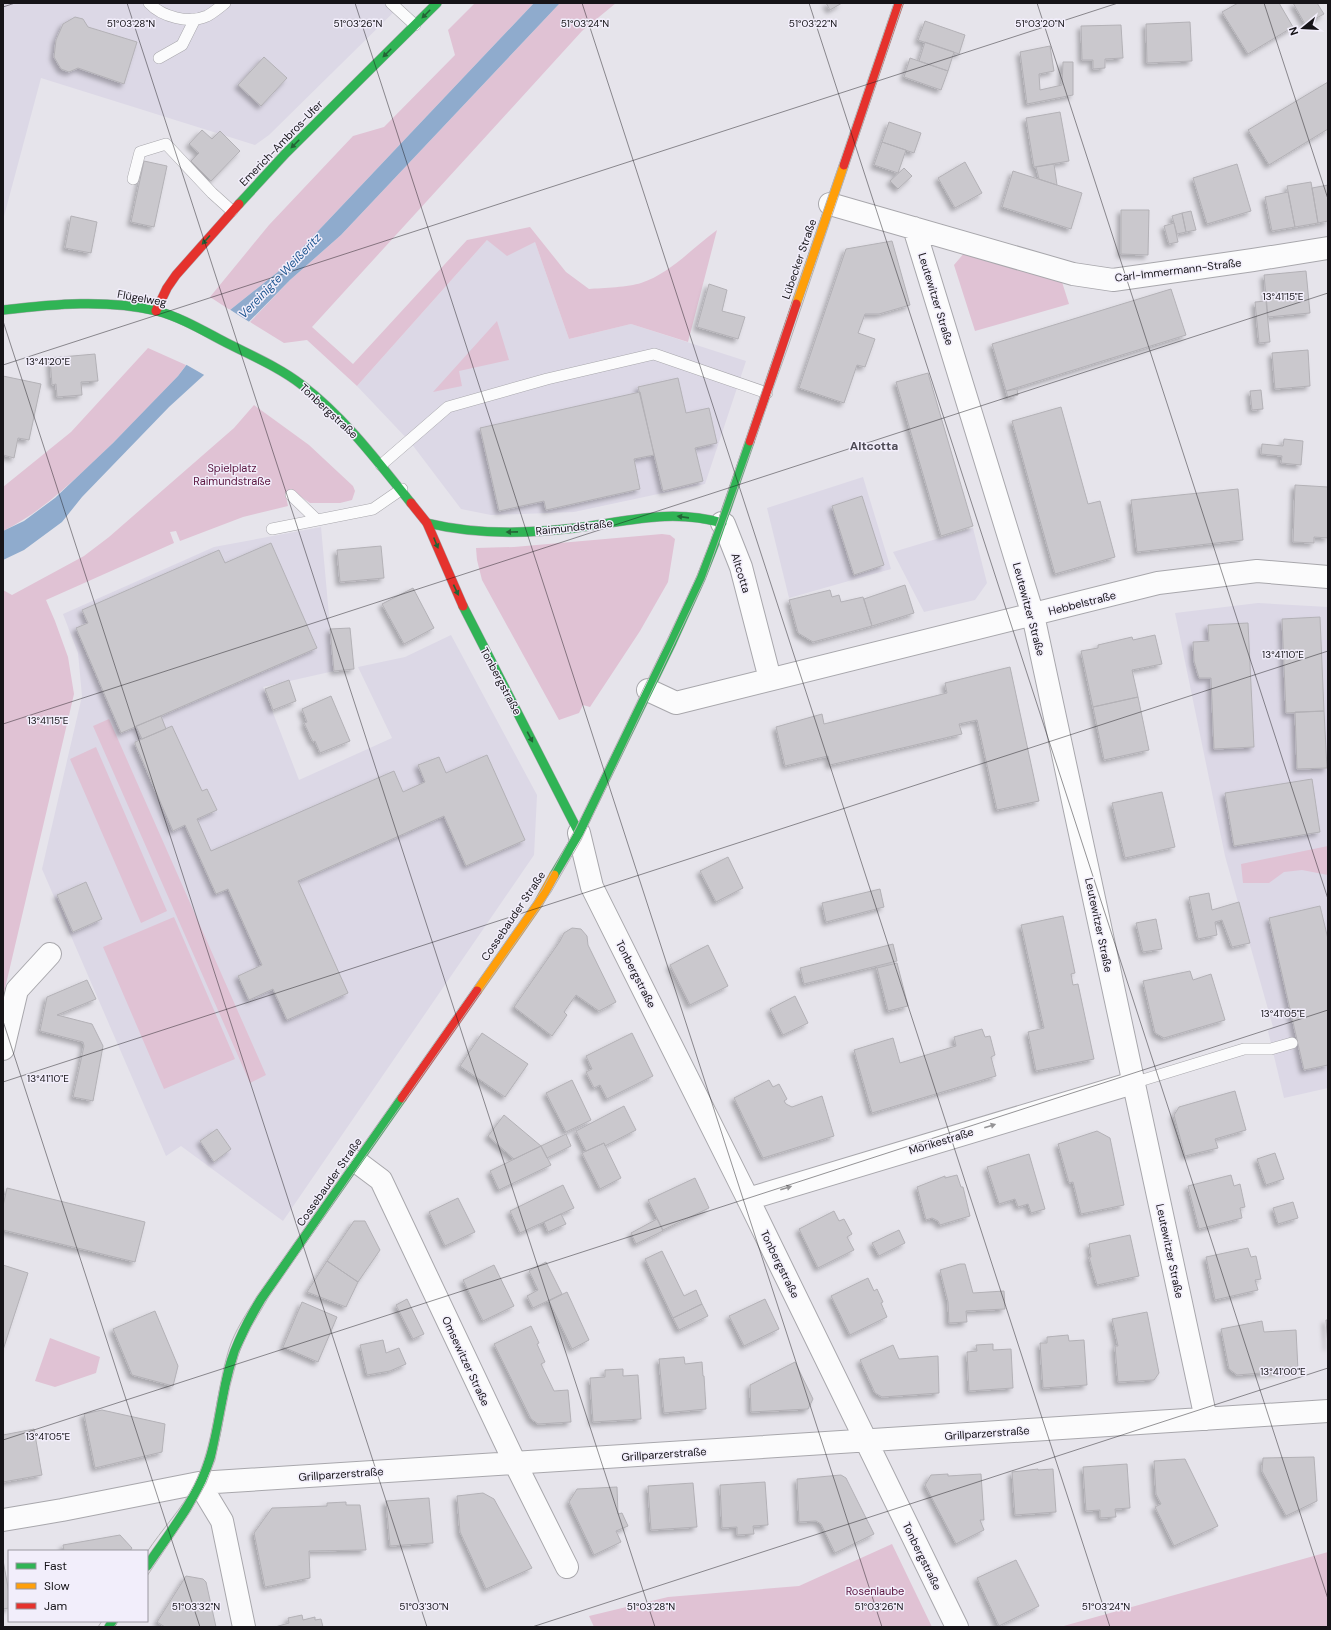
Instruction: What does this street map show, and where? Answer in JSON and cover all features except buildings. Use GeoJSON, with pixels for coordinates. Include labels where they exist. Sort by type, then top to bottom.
{"type":"FeatureCollection","features":[{"type":"Feature","properties":{"kind":"main road","name":"Emerich-Ambros-Ufer"},"geometry":{"type":"LineString","coordinates":[[156,311],[167,288],[176,275],[232,211],[285,154],[437,3]]}},
{"type":"Feature","properties":{"kind":"main road","name":"Lübecker Straße"},"geometry":{"type":"LineString","coordinates":[[722,523],[899,3]]}},
{"type":"Feature","properties":{"kind":"main road","name":"Flügelweg"},"geometry":{"type":"LineString","coordinates":[[3,310],[46,305],[94,304],[126,306],[156,311],[186,322],[266,363]]}},
{"type":"Feature","properties":{"kind":"main road","name":"Tonbergstraße"},"geometry":{"type":"LineString","coordinates":[[266,363],[302,385],[342,421],[402,489],[427,522],[444,564],[480,642],[579,833]]}},
{"type":"Feature","properties":{"kind":"main road","name":"Raimundstraße"},"geometry":{"type":"LineString","coordinates":[[427,522],[449,529],[470,532],[551,531],[669,515],[722,523]]}},
{"type":"Feature","properties":{"kind":"main road"},"geometry":{"type":"LineString","coordinates":[[579,833],[701,578],[722,523]]}},
{"type":"Feature","properties":{"kind":"main road","name":"Cossebauder Straße"},"geometry":{"type":"LineString","coordinates":[[148,1564],[179,1518],[210,1460],[225,1386],[234,1351],[245,1326],[261,1299],[538,904],[579,833]]}},
{"type":"Feature","properties":{"kind":"street"},"geometry":{"type":"LineString","coordinates":[[830,204],[914,228]]}},
{"type":"Feature","properties":{"kind":"street","name":"Carl-Immermann-Straße"},"geometry":{"type":"LineString","coordinates":[[914,228],[1073,274],[1113,280],[1328,248]]}},
{"type":"Feature","properties":{"kind":"street","name":"Leutewitzer Straße"},"geometry":{"type":"LineString","coordinates":[[914,228],[1033,615],[1206,1419]]}},
{"type":"Feature","properties":{"kind":"street","name":"Altcotta"},"geometry":{"type":"LineString","coordinates":[[722,523],[724,524],[741,567],[770,679]]}},
{"type":"Feature","properties":{"kind":"street","name":"Hebbelstraße"},"geometry":{"type":"LineString","coordinates":[[770,679],[1158,583],[1257,571],[1328,577]]}},
{"type":"Feature","properties":{"kind":"street"},"geometry":{"type":"LineString","coordinates":[[648,690],[676,703],[770,679]]}},
{"type":"Feature","properties":{"kind":"street","name":"Tonbergstraße"},"geometry":{"type":"LineString","coordinates":[[579,833],[592,887],[748,1199],[957,1627]]}},
{"type":"Feature","properties":{"kind":"street"},"geometry":{"type":"LineString","coordinates":[[3,1049],[17,990],[50,954]]}},
{"type":"Feature","properties":{"kind":"street","name":"Mörikestraße"},"geometry":{"type":"LineString","coordinates":[[748,1199],[1133,1083]]}},
{"type":"Feature","properties":{"kind":"street","name":"Omsewitzer Straße"},"geometry":{"type":"LineString","coordinates":[[357,1162],[381,1180],[515,1463],[567,1566]]}},
{"type":"Feature","properties":{"kind":"street","name":"Grillparzerstraße"},"geometry":{"type":"LineString","coordinates":[[3,1520],[199,1483],[1328,1411]]}},
{"type":"Feature","properties":{"kind":"street"},"geometry":{"type":"LineString","coordinates":[[199,1483],[222,1521],[244,1627]]}},
{"type":"Feature","properties":{"kind":"lane"},"geometry":{"type":"LineString","coordinates":[[149,3],[153,8],[174,18],[195,19],[208,15],[225,3]]}},
{"type":"Feature","properties":{"kind":"lane"},"geometry":{"type":"LineString","coordinates":[[391,3],[415,25]]}},
{"type":"Feature","properties":{"kind":"lane"},"geometry":{"type":"LineString","coordinates":[[159,58],[182,45],[195,19]]}},
{"type":"Feature","properties":{"kind":"lane"},"geometry":{"type":"LineString","coordinates":[[133,179],[140,152],[166,144],[212,193],[232,211]]}},
{"type":"Feature","properties":{"kind":"lane"},"geometry":{"type":"LineString","coordinates":[[381,465],[448,407],[547,379],[654,354],[766,394]]}},
{"type":"Feature","properties":{"kind":"lane"},"geometry":{"type":"LineString","coordinates":[[272,529],[373,509],[402,489]]}},
{"type":"Feature","properties":{"kind":"lane"},"geometry":{"type":"LineString","coordinates":[[291,495],[317,520]]}},
{"type":"Feature","properties":{"kind":"lane"},"geometry":{"type":"LineString","coordinates":[[1133,1083],[1244,1049],[1271,1049],[1292,1043]]}},
{"type":"Feature","properties":{"kind":"shaded area"},"geometry":{"type":"Polygon","coordinates":[[[3,3],[403,3],[269,135],[255,145],[41,78],[3,220],[3,3]]]}},
{"type":"Feature","properties":{"kind":"shaded area"},"geometry":{"type":"Polygon","coordinates":[[[487,240],[535,242],[569,339],[631,324],[746,361],[705,484],[574,512],[491,515],[461,509],[411,443],[357,386],[487,240]]]}},
{"type":"Feature","properties":{"kind":"shaded area"},"geometry":{"type":"Polygon","coordinates":[[[863,477],[891,569],[789,598],[767,508],[863,477]]]}},
{"type":"Feature","properties":{"kind":"shaded area"},"geometry":{"type":"Polygon","coordinates":[[[321,527],[334,671],[263,687],[299,780],[392,738],[358,667],[405,657],[451,635],[537,795],[534,855],[283,1221],[181,1146],[166,1156],[42,869],[82,696],[78,653],[63,614],[214,547],[321,527]]]}},
{"type":"Feature","properties":{"kind":"shaded area"},"geometry":{"type":"Polygon","coordinates":[[[973,528],[987,583],[975,600],[924,612],[893,552],[973,528]]]}},
{"type":"Feature","properties":{"kind":"shaded area"},"geometry":{"type":"Polygon","coordinates":[[[1258,603],[1328,607],[1328,1088],[1284,1098],[1268,1031],[1273,1027],[1225,856],[1175,613],[1258,603]]]}},
{"type":"Feature","properties":{"kind":"green space"},"geometry":{"type":"Polygon","coordinates":[[[475,3],[534,3],[284,267],[230,310],[210,297],[269,225],[353,136],[384,127],[455,55],[448,30],[475,3]]]}},
{"type":"Feature","properties":{"kind":"green space"},"geometry":{"type":"Polygon","coordinates":[[[560,3],[616,3],[582,31],[312,327],[353,364],[467,240],[530,227],[566,272],[589,289],[630,285],[652,279],[672,267],[717,230],[688,342],[631,324],[569,339],[535,242],[507,256],[487,240],[357,386],[307,340],[284,343],[250,322],[290,280],[341,235],[560,3]]]}},
{"type":"Feature","properties":{"kind":"green space"},"geometry":{"type":"Polygon","coordinates":[[[965,252],[1062,282],[1069,304],[975,331],[954,265],[965,252]]]}},
{"type":"Feature","properties":{"kind":"green space"},"geometry":{"type":"Polygon","coordinates":[[[497,321],[509,360],[459,371],[462,386],[433,392],[497,321]]]}},
{"type":"Feature","properties":{"kind":"green space"},"geometry":{"type":"Polygon","coordinates":[[[148,348],[186,365],[178,376],[78,477],[37,510],[3,531],[3,487],[71,432],[148,348]]]}},
{"type":"Feature","properties":{"kind":"green space","name":"Spielplatz Raimundstraße"},"geometry":{"type":"Polygon","coordinates":[[[254,405],[309,445],[353,486],[355,491],[352,500],[340,503],[310,503],[297,494],[286,496],[288,506],[243,517],[180,541],[176,531],[170,532],[174,543],[46,600],[68,657],[74,694],[3,997],[3,590],[12,595],[84,556],[109,537],[234,428],[254,405]]]}},
{"type":"Feature","properties":{"kind":"green space"},"geometry":{"type":"Polygon","coordinates":[[[662,534],[670,535],[675,539],[668,582],[640,631],[590,707],[583,705],[579,713],[559,720],[482,580],[477,560],[476,548],[514,547],[662,534]]]}},
{"type":"Feature","properties":{"kind":"green space"},"geometry":{"type":"Polygon","coordinates":[[[109,719],[266,1075],[250,1083],[93,726],[109,719]]]}},
{"type":"Feature","properties":{"kind":"green space"},"geometry":{"type":"Polygon","coordinates":[[[96,747],[167,911],[141,923],[70,759],[96,747]]]}},
{"type":"Feature","properties":{"kind":"green space"},"geometry":{"type":"Polygon","coordinates":[[[1328,846],[1328,875],[1302,870],[1284,872],[1269,883],[1243,883],[1241,864],[1328,846]]]}},
{"type":"Feature","properties":{"kind":"green space"},"geometry":{"type":"Polygon","coordinates":[[[174,917],[235,1059],[164,1089],[103,947],[174,917]]]}},
{"type":"Feature","properties":{"kind":"green space"},"geometry":{"type":"Polygon","coordinates":[[[50,1338],[100,1357],[96,1373],[55,1387],[35,1381],[50,1338]]]}},
{"type":"Feature","properties":{"kind":"green space","name":"Rosenlaube"},"geometry":{"type":"Polygon","coordinates":[[[892,1544],[932,1627],[594,1627],[589,1616],[668,1597],[799,1586],[892,1544]]]}},
{"type":"Feature","properties":{"kind":"green space"},"geometry":{"type":"Polygon","coordinates":[[[1328,1552],[1328,1627],[1060,1627],[1328,1552]]]}},
{"type":"Feature","properties":{"kind":"water","name":"Vereinigte Weißeritz"},"geometry":{"type":"Polygon","coordinates":[[[534,3],[560,3],[341,235],[290,280],[234,337],[204,375],[169,407],[82,497],[62,522],[24,550],[3,560],[3,531],[24,521],[55,498],[113,443],[178,376],[225,314],[284,267],[534,3]]]}},
{"type":"Feature","properties":{"kind":"pier"},"geometry":{"type":"Polygon","coordinates":[[[229,309],[251,323],[235,339],[206,376],[185,364],[223,313],[229,309]]]}},
{"type":"Feature","properties":{"kind":"tram line"},"geometry":{"type":"LineString","coordinates":[[148,1551],[184,1502],[201,1469],[211,1435],[224,1366],[234,1335],[257,1296],[542,890],[576,828],[667,640],[697,576],[718,521],[894,3]]}},
{"type":"Feature","properties":{"kind":"tram line"},"geometry":{"type":"LineString","coordinates":[[148,1575],[190,1512],[206,1483],[215,1460],[230,1386],[239,1352],[251,1327],[268,1298],[551,892],[581,840],[705,579],[789,344],[903,3]]}},
{"type":"Feature","properties":{"kind":"tram line"},"geometry":{"type":"LineString","coordinates":[[98,1627],[101,1622]]}},
{"type":"Feature","properties":{"kind":"tram line"},"geometry":{"type":"LineString","coordinates":[[114,1627],[117,1622]]}},
{"type":"Feature","properties":{"kind":"traffic: fast"},"geometry":{"type":"LineString","coordinates":[[239,204],[285,154],[437,3]]}},
{"type":"Feature","properties":{"kind":"traffic: fast"},"geometry":{"type":"LineString","coordinates":[[3,310],[80,304],[119,305],[157,311],[191,324],[274,367],[302,385],[318,398],[347,426],[411,503]]}},
{"type":"Feature","properties":{"kind":"traffic: fast"},"geometry":{"type":"LineString","coordinates":[[554,875],[579,833],[672,642],[701,578],[750,441]]}},
{"type":"Feature","properties":{"kind":"traffic: fast"},"geometry":{"type":"LineString","coordinates":[[427,523],[464,530],[501,532],[556,530],[666,516],[703,519],[722,523]]}},
{"type":"Feature","properties":{"kind":"traffic: fast"},"geometry":{"type":"LineString","coordinates":[[463,606],[579,833]]}},
{"type":"Feature","properties":{"kind":"traffic: fast"},"geometry":{"type":"LineString","coordinates":[[148,1565],[183,1514],[205,1473],[213,1448],[230,1367],[236,1347],[250,1318],[261,1299],[402,1098]]}},
{"type":"Feature","properties":{"kind":"traffic: fast"},"geometry":{"type":"LineString","coordinates":[[109,1627],[112,1622]]}},
{"type":"Feature","properties":{"kind":"traffic: slow"},"geometry":{"type":"LineString","coordinates":[[796,304],[844,165]]}},
{"type":"Feature","properties":{"kind":"traffic: slow"},"geometry":{"type":"LineString","coordinates":[[477,991],[538,904],[554,875]]}},
{"type":"Feature","properties":{"kind":"traffic: jam"},"geometry":{"type":"LineString","coordinates":[[844,165],[899,3]]}},
{"type":"Feature","properties":{"kind":"traffic: jam"},"geometry":{"type":"LineString","coordinates":[[156,311],[167,288],[176,275],[239,204]]}},
{"type":"Feature","properties":{"kind":"traffic: jam"},"geometry":{"type":"LineString","coordinates":[[750,441],[796,304]]}},
{"type":"Feature","properties":{"kind":"traffic: jam"},"geometry":{"type":"LineString","coordinates":[[411,503],[427,523],[463,606]]}},
{"type":"Feature","properties":{"kind":"traffic: jam"},"geometry":{"type":"LineString","coordinates":[[402,1098],[477,991]]}},
{"type":"Feature","properties":{"kind":"district","name":"Altcotta"},"geometry":{"type":"Point","coordinates":[874,446]}}]}
